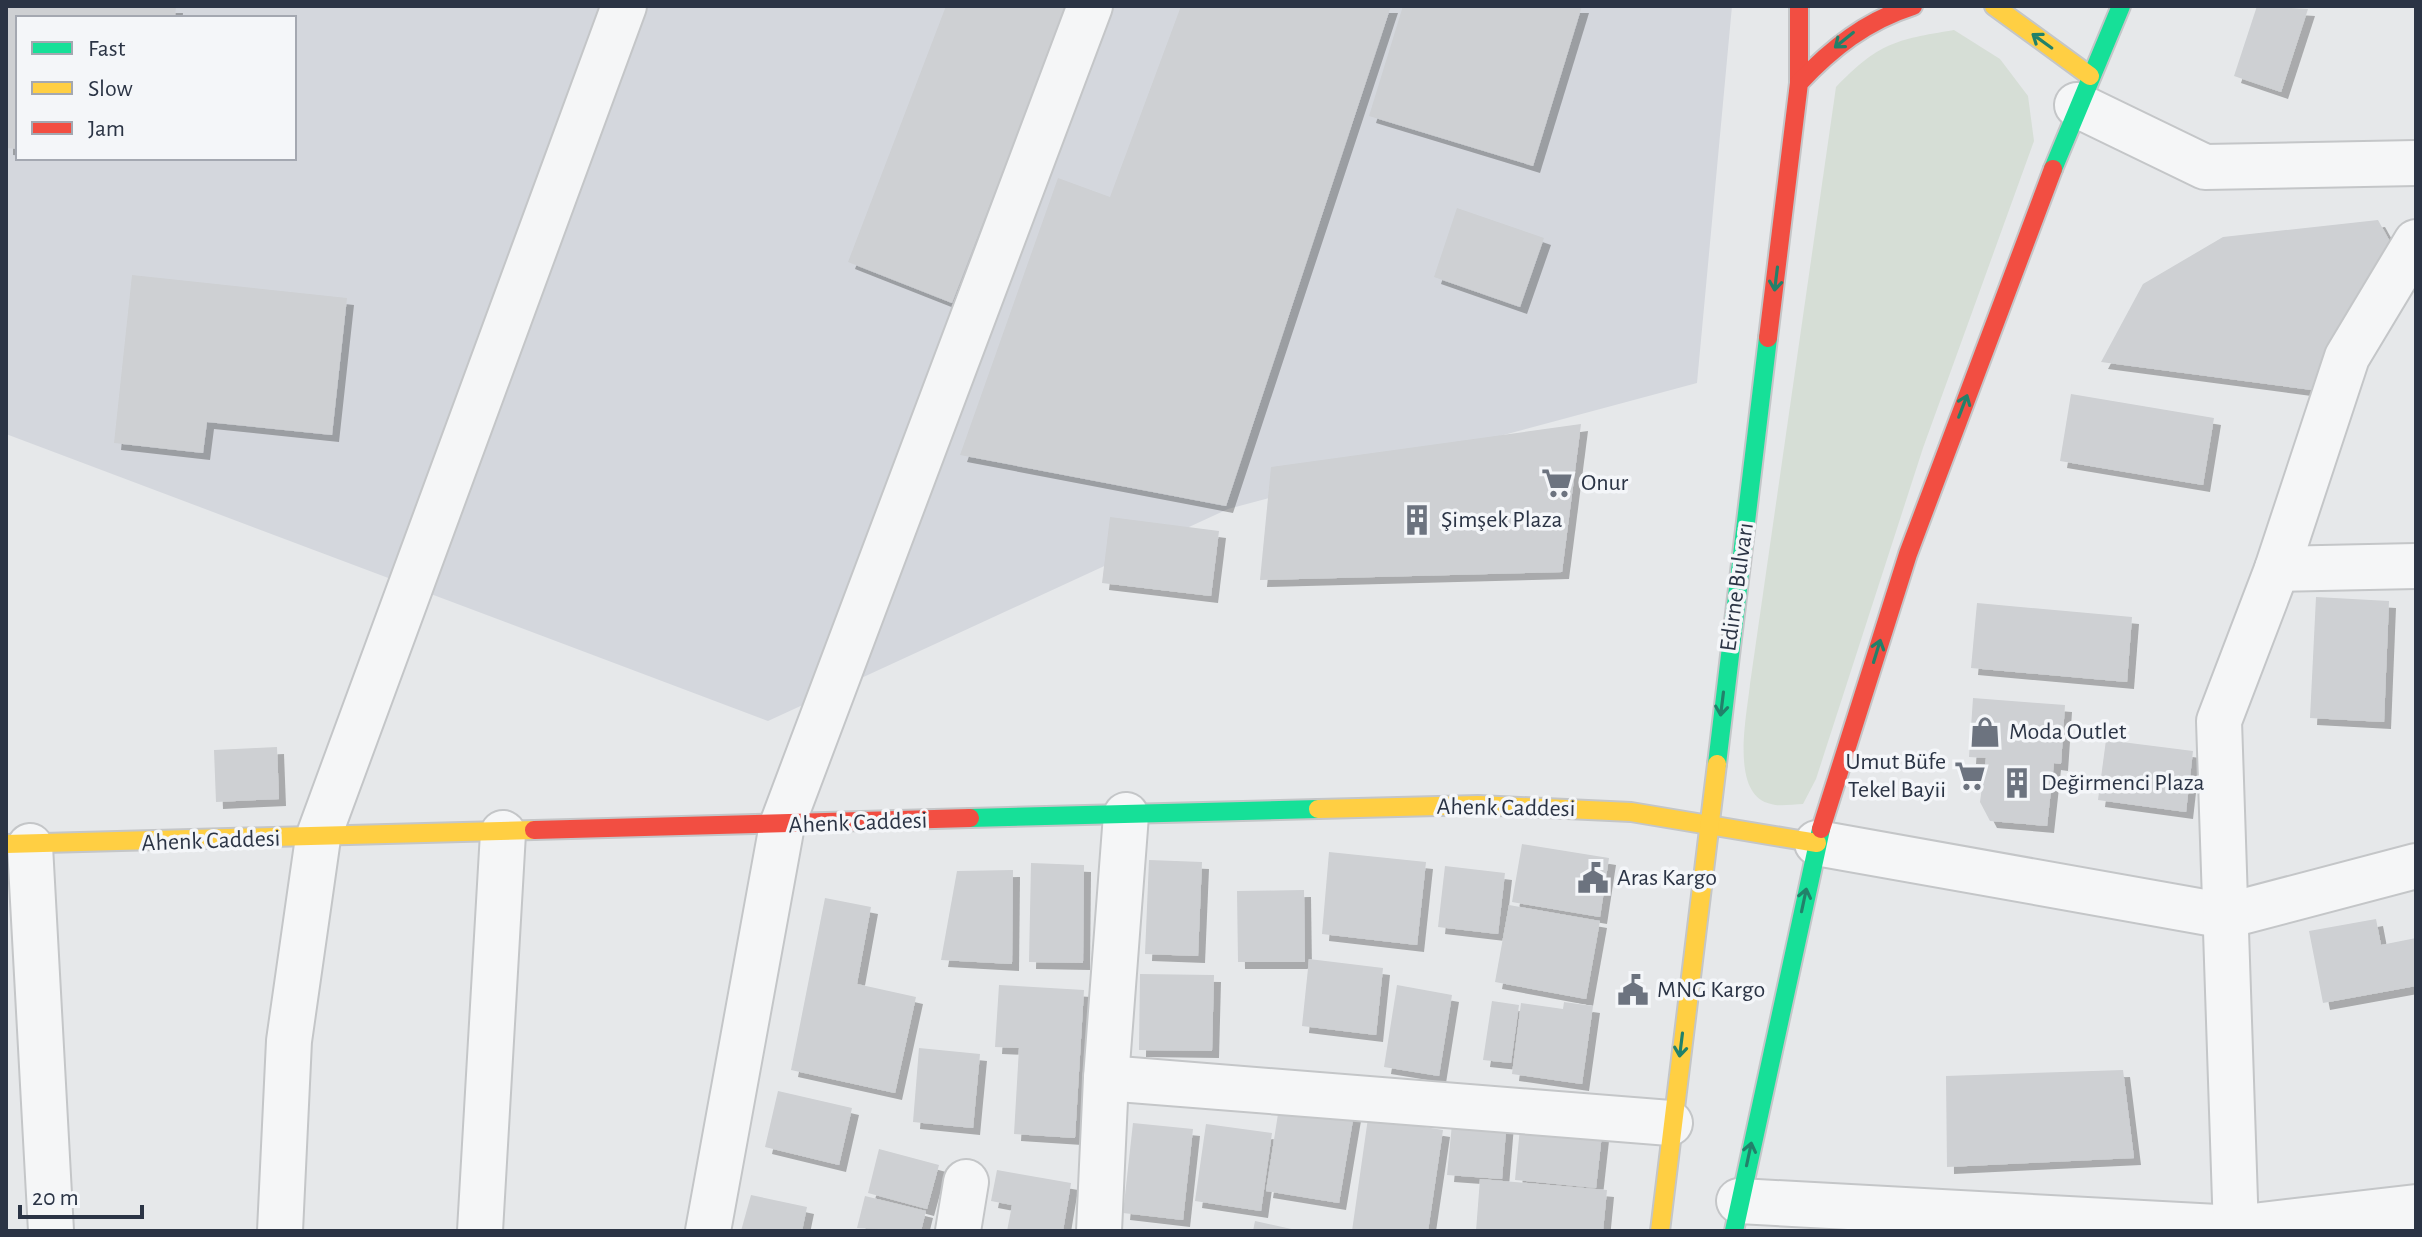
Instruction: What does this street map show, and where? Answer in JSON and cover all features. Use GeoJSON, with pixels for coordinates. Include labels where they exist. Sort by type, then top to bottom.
{"type":"FeatureCollection","features":[{"type":"Feature","properties":{"kind":"main road","name":"Edirne Bulvarı"},"geometry":{"type":"LineString","coordinates":[[1660,1231],[1670,1123],[1710,825],[1799,83],[1799,6]]}},
{"type":"Feature","properties":{"kind":"main road"},"geometry":{"type":"LineString","coordinates":[[1799,83],[1847,36],[1868,23],[1913,6]]}},
{"type":"Feature","properties":{"kind":"main road"},"geometry":{"type":"LineString","coordinates":[[1994,6],[2083,90]]}},
{"type":"Feature","properties":{"kind":"main road"},"geometry":{"type":"LineString","coordinates":[[1737,1216],[1817,843],[1908,554],[2083,90],[2121,6]]}},
{"type":"Feature","properties":{"kind":"main road","name":"Ahenk Caddesi"},"geometry":{"type":"LineString","coordinates":[[18,845],[1478,805],[1631,812],[1817,843]]}},
{"type":"Feature","properties":{"kind":"street"},"geometry":{"type":"LineString","coordinates":[[280,1231],[289,1041],[318,838],[624,6]]}},
{"type":"Feature","properties":{"kind":"street"},"geometry":{"type":"LineString","coordinates":[[708,1231],[782,825],[1090,6]]}},
{"type":"Feature","properties":{"kind":"street"},"geometry":{"type":"LineString","coordinates":[[2083,90],[2205,167],[2416,163]]}},
{"type":"Feature","properties":{"kind":"street"},"geometry":{"type":"LineString","coordinates":[[2236,1230],[2219,721],[2277,569],[2347,357],[2416,242]]}},
{"type":"Feature","properties":{"kind":"street"},"geometry":{"type":"LineString","coordinates":[[2277,569],[2416,566]]}},
{"type":"Feature","properties":{"kind":"street"},"geometry":{"type":"LineString","coordinates":[[1099,1231],[1106,1078],[1126,815]]}},
{"type":"Feature","properties":{"kind":"street"},"geometry":{"type":"LineString","coordinates":[[480,1231],[503,833]]}},
{"type":"Feature","properties":{"kind":"street"},"geometry":{"type":"LineString","coordinates":[[1817,843],[2226,916],[2416,866]]}},
{"type":"Feature","properties":{"kind":"street"},"geometry":{"type":"LineString","coordinates":[[18,845],[51,1231]]}},
{"type":"Feature","properties":{"kind":"street"},"geometry":{"type":"LineString","coordinates":[[1106,1078],[1670,1123]]}},
{"type":"Feature","properties":{"kind":"street"},"geometry":{"type":"LineString","coordinates":[[958,1231],[966,1182]]}},
{"type":"Feature","properties":{"kind":"street"},"geometry":{"type":"LineString","coordinates":[[1737,1216],[2236,1230],[2416,1207]]}},
{"type":"Feature","properties":{"kind":"shaded area"},"geometry":{"type":"Polygon","coordinates":[[[6,6],[1732,6],[1697,383],[1228,509],[768,721],[6,434],[6,6]]]}},
{"type":"Feature","properties":{"kind":"shaded area"},"geometry":{"type":"Polygon","coordinates":[[[1954,30],[2000,59],[2028,96],[2034,141],[1923,448],[1816,779],[1803,804],[1775,805],[1758,798],[1750,786],[1745,770],[1744,733],[1836,87],[1876,52],[1916,37],[1954,30]]]}},
{"type":"Feature","properties":{"kind":"building"},"geometry":{"type":"Polygon","coordinates":[[[6,6],[176,6],[175,16],[16,16],[16,149],[6,148],[6,6]]]}},
{"type":"Feature","properties":{"kind":"building"},"geometry":{"type":"Polygon","coordinates":[[[946,6],[1067,6],[952,303],[848,262],[946,6]]]}},
{"type":"Feature","properties":{"kind":"building"},"geometry":{"type":"Polygon","coordinates":[[[1181,6],[1391,6],[1226,506],[960,455],[1058,178],[1110,197],[1181,6]]]}},
{"type":"Feature","properties":{"kind":"building"},"geometry":{"type":"Polygon","coordinates":[[[1403,6],[1582,6],[1533,166],[1369,116],[1403,6]]]}},
{"type":"Feature","properties":{"kind":"building"},"geometry":{"type":"Polygon","coordinates":[[[2257,6],[2308,9],[2281,92],[2234,76],[2257,6]]]}},
{"type":"Feature","properties":{"kind":"building"},"geometry":{"type":"Polygon","coordinates":[[[1457,208],[1544,238],[1520,307],[1434,277],[1457,208]]]}},
{"type":"Feature","properties":{"kind":"building"},"geometry":{"type":"Polygon","coordinates":[[[2378,220],[2393,247],[2312,390],[2101,362],[2143,284],[2223,237],[2378,220]]]}},
{"type":"Feature","properties":{"kind":"building"},"geometry":{"type":"Polygon","coordinates":[[[132,275],[347,298],[332,435],[207,422],[203,453],[114,443],[132,275]]]}},
{"type":"Feature","properties":{"kind":"building"},"geometry":{"type":"Polygon","coordinates":[[[2071,394],[2214,418],[2203,485],[2060,461],[2071,394]]]}},
{"type":"Feature","properties":{"kind":"building","name":"Şimşek Plaza"},"geometry":{"type":"Polygon","coordinates":[[[1581,424],[1562,572],[1260,580],[1271,467],[1581,424]]]}},
{"type":"Feature","properties":{"kind":"building"},"geometry":{"type":"Polygon","coordinates":[[[1110,517],[1219,531],[1211,596],[1102,583],[1110,517]]]}},
{"type":"Feature","properties":{"kind":"building"},"geometry":{"type":"Polygon","coordinates":[[[2316,597],[2389,601],[2384,722],[2310,718],[2316,597]]]}},
{"type":"Feature","properties":{"kind":"building"},"geometry":{"type":"Polygon","coordinates":[[[1977,603],[2132,617],[2127,682],[1971,668],[1977,603]]]}},
{"type":"Feature","properties":{"kind":"building"},"geometry":{"type":"Polygon","coordinates":[[[1973,698],[2065,705],[2061,764],[2054,763],[2047,826],[1990,821],[1980,802],[1986,758],[1969,757],[1973,698]]]}},
{"type":"Feature","properties":{"kind":"building"},"geometry":{"type":"Polygon","coordinates":[[[2106,740],[2193,751],[2186,812],[2098,800],[2106,740]]]}},
{"type":"Feature","properties":{"kind":"building"},"geometry":{"type":"Polygon","coordinates":[[[277,747],[279,799],[216,802],[214,750],[277,747]]]}},
{"type":"Feature","properties":{"kind":"building"},"geometry":{"type":"Polygon","coordinates":[[[1522,844],[1609,858],[1600,917],[1512,902],[1522,844]]]}},
{"type":"Feature","properties":{"kind":"building"},"geometry":{"type":"Polygon","coordinates":[[[1329,852],[1426,862],[1417,945],[1322,934],[1329,852]]]}},
{"type":"Feature","properties":{"kind":"building"},"geometry":{"type":"Polygon","coordinates":[[[1149,860],[1202,862],[1198,956],[1145,954],[1149,860]]]}},
{"type":"Feature","properties":{"kind":"building"},"geometry":{"type":"Polygon","coordinates":[[[1031,863],[1084,865],[1083,963],[1029,962],[1031,863]]]}},
{"type":"Feature","properties":{"kind":"building"},"geometry":{"type":"Polygon","coordinates":[[[1445,866],[1505,873],[1498,934],[1438,927],[1445,866]]]}},
{"type":"Feature","properties":{"kind":"building"},"geometry":{"type":"Polygon","coordinates":[[[1013,870],[1012,964],[941,960],[957,871],[1013,870]]]}},
{"type":"Feature","properties":{"kind":"building"},"geometry":{"type":"Polygon","coordinates":[[[1304,890],[1305,962],[1238,962],[1237,891],[1304,890]]]}},
{"type":"Feature","properties":{"kind":"building"},"geometry":{"type":"Polygon","coordinates":[[[825,898],[871,907],[857,984],[916,997],[895,1093],[791,1070],[825,898]]]}},
{"type":"Feature","properties":{"kind":"building"},"geometry":{"type":"Polygon","coordinates":[[[1509,905],[1600,921],[1586,999],[1495,982],[1509,905]]]}},
{"type":"Feature","properties":{"kind":"building"},"geometry":{"type":"Polygon","coordinates":[[[2376,919],[2381,945],[2416,938],[2416,986],[2323,1003],[2309,931],[2376,919]]]}},
{"type":"Feature","properties":{"kind":"building"},"geometry":{"type":"Polygon","coordinates":[[[1309,959],[1383,968],[1376,1035],[1302,1026],[1309,959]]]}},
{"type":"Feature","properties":{"kind":"building"},"geometry":{"type":"Polygon","coordinates":[[[1140,974],[1214,975],[1212,1051],[1139,1050],[1140,974]]]}},
{"type":"Feature","properties":{"kind":"building"},"geometry":{"type":"Polygon","coordinates":[[[999,985],[1084,990],[1075,1138],[1014,1134],[1019,1048],[995,1047],[999,985]]]}},
{"type":"Feature","properties":{"kind":"building"},"geometry":{"type":"Polygon","coordinates":[[[1397,985],[1452,995],[1439,1076],[1384,1067],[1397,985]]]}},
{"type":"Feature","properties":{"kind":"building"},"geometry":{"type":"Polygon","coordinates":[[[1492,1001],[1519,1005],[1511,1063],[1483,1060],[1492,1001]]]}},
{"type":"Feature","properties":{"kind":"building"},"geometry":{"type":"Polygon","coordinates":[[[1564,1002],[1593,1006],[1582,1084],[1512,1074],[1521,1003],[1563,1009],[1564,1002]]]}},
{"type":"Feature","properties":{"kind":"building"},"geometry":{"type":"Polygon","coordinates":[[[919,1048],[980,1054],[973,1128],[913,1122],[919,1048]]]}},
{"type":"Feature","properties":{"kind":"building"},"geometry":{"type":"Polygon","coordinates":[[[2123,1070],[2134,1158],[1947,1167],[1946,1076],[2123,1070]]]}},
{"type":"Feature","properties":{"kind":"building"},"geometry":{"type":"Polygon","coordinates":[[[778,1091],[852,1108],[839,1165],[765,1147],[778,1091]]]}},
{"type":"Feature","properties":{"kind":"building"},"geometry":{"type":"Polygon","coordinates":[[[1280,1101],[1354,1114],[1339,1203],[1266,1191],[1280,1101]]]}},
{"type":"Feature","properties":{"kind":"building"},"geometry":{"type":"Polygon","coordinates":[[[1453,1114],[1507,1119],[1502,1179],[1447,1175],[1453,1114]]]}},
{"type":"Feature","properties":{"kind":"building"},"geometry":{"type":"Polygon","coordinates":[[[1521,1117],[1603,1125],[1596,1188],[1515,1180],[1521,1117]]]}},
{"type":"Feature","properties":{"kind":"building"},"geometry":{"type":"Polygon","coordinates":[[[1368,1118],[1443,1130],[1428,1231],[1352,1231],[1368,1118]]]}},
{"type":"Feature","properties":{"kind":"building"},"geometry":{"type":"Polygon","coordinates":[[[1133,1123],[1193,1129],[1183,1220],[1123,1213],[1133,1123]]]}},
{"type":"Feature","properties":{"kind":"building"},"geometry":{"type":"Polygon","coordinates":[[[1206,1124],[1272,1133],[1261,1211],[1195,1201],[1206,1124]]]}},
{"type":"Feature","properties":{"kind":"building"},"geometry":{"type":"Polygon","coordinates":[[[879,1149],[939,1165],[927,1209],[868,1193],[879,1149]]]}},
{"type":"Feature","properties":{"kind":"building"},"geometry":{"type":"Polygon","coordinates":[[[997,1170],[1071,1183],[1063,1231],[1007,1231],[1012,1205],[991,1201],[997,1170]]]}},
{"type":"Feature","properties":{"kind":"building"},"geometry":{"type":"Polygon","coordinates":[[[1480,1179],[1607,1190],[1603,1231],[1476,1231],[1480,1179]]]}},
{"type":"Feature","properties":{"kind":"building"},"geometry":{"type":"Polygon","coordinates":[[[751,1195],[807,1207],[802,1231],[741,1231],[751,1195]]]}},
{"type":"Feature","properties":{"kind":"building"},"geometry":{"type":"Polygon","coordinates":[[[865,1196],[926,1211],[921,1231],[857,1228],[865,1196]]]}},
{"type":"Feature","properties":{"kind":"building"},"geometry":{"type":"Polygon","coordinates":[[[1255,1221],[1296,1230],[1296,1231],[1253,1231],[1255,1221]]]}},
{"type":"Feature","properties":{"kind":"traffic: fast"},"geometry":{"type":"LineString","coordinates":[[2053,169],[2121,6]]}},
{"type":"Feature","properties":{"kind":"traffic: fast"},"geometry":{"type":"LineString","coordinates":[[1717,764],[1768,338]]}},
{"type":"Feature","properties":{"kind":"traffic: fast"},"geometry":{"type":"LineString","coordinates":[[970,818],[1318,809]]}},
{"type":"Feature","properties":{"kind":"traffic: fast"},"geometry":{"type":"LineString","coordinates":[[1734,1231],[1821,829]]}},
{"type":"Feature","properties":{"kind":"traffic: slow"},"geometry":{"type":"LineString","coordinates":[[1994,6],[2090,76]]}},
{"type":"Feature","properties":{"kind":"traffic: slow"},"geometry":{"type":"LineString","coordinates":[[1660,1231],[1717,764]]}},
{"type":"Feature","properties":{"kind":"traffic: slow"},"geometry":{"type":"LineString","coordinates":[[1318,809],[1478,805],[1631,812],[1817,843]]}},
{"type":"Feature","properties":{"kind":"traffic: slow"},"geometry":{"type":"LineString","coordinates":[[6,844],[534,830]]}},
{"type":"Feature","properties":{"kind":"traffic: jam"},"geometry":{"type":"LineString","coordinates":[[1799,6],[1799,83]]}},
{"type":"Feature","properties":{"kind":"traffic: jam"},"geometry":{"type":"LineString","coordinates":[[1768,338],[1799,83],[1851,37],[1880,19],[1913,6]]}},
{"type":"Feature","properties":{"kind":"traffic: jam"},"geometry":{"type":"LineString","coordinates":[[1821,829],[1908,554],[2053,169]]}},
{"type":"Feature","properties":{"kind":"traffic: jam"},"geometry":{"type":"LineString","coordinates":[[534,830],[970,818]]}},
{"type":"Feature","properties":{"kind":"place","name":"Onur"},"geometry":{"type":"Point","coordinates":[1557,483]}},
{"type":"Feature","properties":{"kind":"place","name":"Şimşek Plaza"},"geometry":{"type":"Point","coordinates":[1417,520]}},
{"type":"Feature","properties":{"kind":"place","name":"Moda Outlet"},"geometry":{"type":"Point","coordinates":[1985,732]}},
{"type":"Feature","properties":{"kind":"place","name":"Umut Büfe Tekel Bayii"},"geometry":{"type":"Point","coordinates":[1970,776]}},
{"type":"Feature","properties":{"kind":"place","name":"Değirmenci Plaza"},"geometry":{"type":"Point","coordinates":[2017,783]}},
{"type":"Feature","properties":{"kind":"place","name":"Aras Kargo"},"geometry":{"type":"Point","coordinates":[1593,878]}},
{"type":"Feature","properties":{"kind":"place","name":"MNG Kargo"},"geometry":{"type":"Point","coordinates":[1633,990]}}]}
